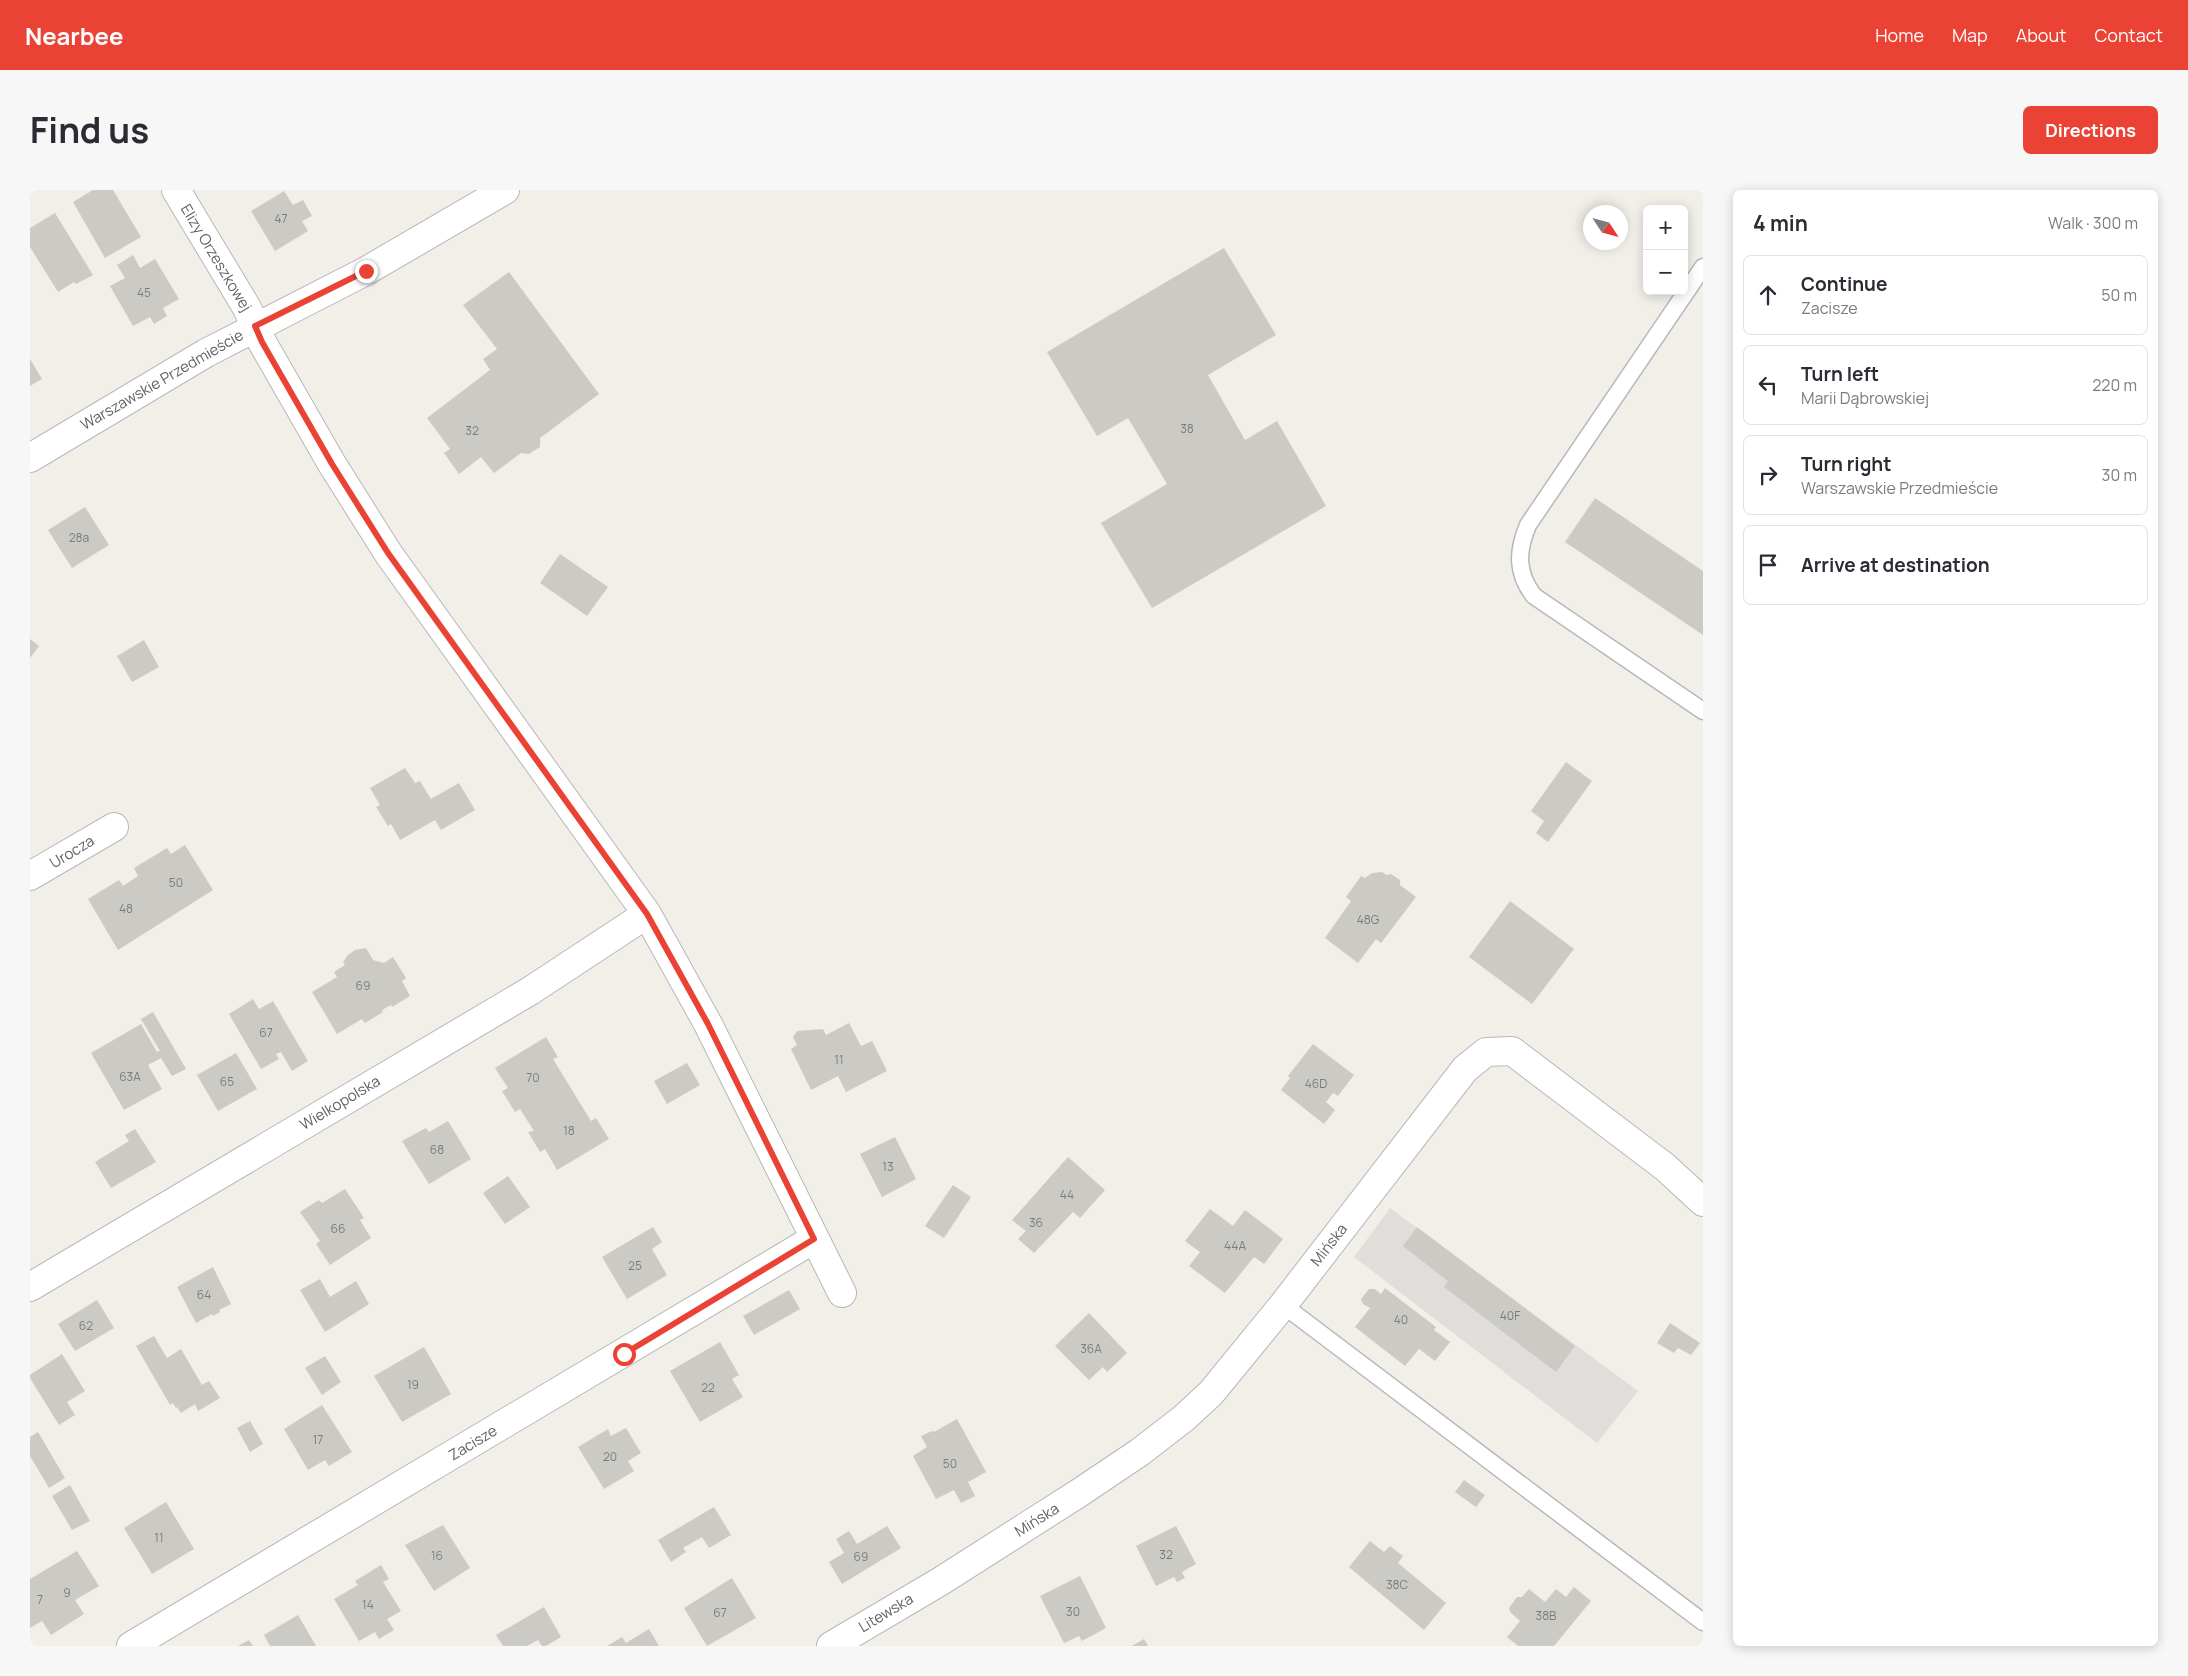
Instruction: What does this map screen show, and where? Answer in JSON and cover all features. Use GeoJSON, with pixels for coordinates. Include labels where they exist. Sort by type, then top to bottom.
{"type":"FeatureCollection","features":[{"type":"Feature","properties":{"kind":"street","name":"Elizy Orzeszkowej"},"geometry":{"type":"LineString","coordinates":[[176,190],[247,308],[262,342],[332,464],[388,553],[647,914],[708,1024],[842,1293]]}},
{"type":"Feature","properties":{"kind":"street","name":"Warszawskie Przedmieście"},"geometry":{"type":"LineString","coordinates":[[30,458],[206,353],[255,326],[366,271],[505,190]]}},
{"type":"Feature","properties":{"kind":"street","name":"Urocza"},"geometry":{"type":"LineString","coordinates":[[30,876],[114,827]]}},
{"type":"Feature","properties":{"kind":"street","name":"Wielkopolska"},"geometry":{"type":"LineString","coordinates":[[30,1288],[530,991],[647,914]]}},
{"type":"Feature","properties":{"kind":"street","name":"Mińska"},"geometry":{"type":"LineString","coordinates":[[941,1581],[1140,1452],[1184,1418],[1211,1393],[1283,1305],[1465,1068],[1486,1052],[1512,1051],[1665,1167],[1703,1202]]}},
{"type":"Feature","properties":{"kind":"street","name":"Zacisze"},"geometry":{"type":"LineString","coordinates":[[132,1646],[814,1239]]}},
{"type":"Feature","properties":{"kind":"street","name":"Litewska"},"geometry":{"type":"LineString","coordinates":[[831,1646],[941,1581]]}},
{"type":"Feature","properties":{"kind":"lane"},"geometry":{"type":"LineString","coordinates":[[1703,267],[1528,525],[1518,557],[1528,588],[1534,596],[1703,711]]}},
{"type":"Feature","properties":{"kind":"lane"},"geometry":{"type":"LineString","coordinates":[[1283,1305],[1703,1622]]}},
{"type":"Feature","properties":{"kind":"shaded area"},"geometry":{"type":"Polygon","coordinates":[[[1390,1208],[1638,1391],[1597,1443],[1354,1257],[1390,1208]]]}},
{"type":"Feature","properties":{"kind":"building"},"geometry":{"type":"Polygon","coordinates":[[[93,190],[113,190],[141,237],[105,258],[73,202],[93,190]]]}},
{"type":"Feature","properties":{"kind":"building"},"geometry":{"type":"Polygon","coordinates":[[[284,191],[293,205],[303,200],[312,216],[302,221],[308,231],[275,251],[251,211],[284,191]]]}},
{"type":"Feature","properties":{"kind":"building"},"geometry":{"type":"Polygon","coordinates":[[[55,213],[93,275],[76,284],[74,282],[58,292],[30,247],[30,228],[55,213]]]}},
{"type":"Feature","properties":{"kind":"building"},"geometry":{"type":"Polygon","coordinates":[[[1224,248],[1276,335],[1208,375],[1245,440],[1277,421],[1326,506],[1152,608],[1101,523],[1167,484],[1128,418],[1097,436],[1047,352],[1224,248]]]}},
{"type":"Feature","properties":{"kind":"building"},"geometry":{"type":"Polygon","coordinates":[[[133,255],[140,268],[155,259],[179,299],[163,308],[167,316],[154,324],[150,317],[133,326],[110,286],[125,278],[117,265],[133,255]]]}},
{"type":"Feature","properties":{"kind":"building"},"geometry":{"type":"Polygon","coordinates":[[[509,272],[599,394],[540,438],[540,447],[529,454],[521,453],[494,473],[481,457],[459,474],[444,453],[450,449],[427,418],[490,370],[483,359],[497,349],[463,305],[509,272]]]}},
{"type":"Feature","properties":{"kind":"building"},"geometry":{"type":"Polygon","coordinates":[[[30,359],[42,379],[30,386],[30,359]]]}},
{"type":"Feature","properties":{"kind":"building"},"geometry":{"type":"Polygon","coordinates":[[[1595,498],[1703,571],[1703,635],[1565,542],[1595,498]]]}},
{"type":"Feature","properties":{"kind":"building"},"geometry":{"type":"Polygon","coordinates":[[[85,507],[109,545],[72,568],[48,530],[85,507]]]}},
{"type":"Feature","properties":{"kind":"building"},"geometry":{"type":"Polygon","coordinates":[[[560,554],[608,587],[587,616],[540,583],[560,554]]]}},
{"type":"Feature","properties":{"kind":"building"},"geometry":{"type":"Polygon","coordinates":[[[30,639],[39,646],[30,658],[30,639]]]}},
{"type":"Feature","properties":{"kind":"building"},"geometry":{"type":"Polygon","coordinates":[[[144,640],[159,667],[132,682],[117,656],[144,640]]]}},
{"type":"Feature","properties":{"kind":"building"},"geometry":{"type":"Polygon","coordinates":[[[1566,762],[1592,781],[1548,842],[1536,833],[1544,821],[1531,811],[1566,762]]]}},
{"type":"Feature","properties":{"kind":"building"},"geometry":{"type":"Polygon","coordinates":[[[405,768],[415,783],[420,781],[431,799],[459,783],[475,810],[441,830],[435,820],[400,840],[391,824],[388,826],[376,807],[380,805],[370,788],[405,768]]]}},
{"type":"Feature","properties":{"kind":"building"},"geometry":{"type":"Polygon","coordinates":[[[185,845],[213,890],[118,950],[88,899],[119,880],[123,886],[138,876],[134,868],[167,848],[171,854],[185,845]]]}},
{"type":"Feature","properties":{"kind":"building"},"geometry":{"type":"Polygon","coordinates":[[[1382,872],[1387,875],[1391,874],[1400,880],[1400,885],[1416,897],[1381,943],[1376,939],[1358,963],[1325,938],[1351,901],[1346,897],[1361,876],[1365,878],[1372,873],[1382,872]]]}},
{"type":"Feature","properties":{"kind":"building"},"geometry":{"type":"Polygon","coordinates":[[[1510,901],[1574,949],[1532,1004],[1469,957],[1510,901]]]}},
{"type":"Feature","properties":{"kind":"building"},"geometry":{"type":"Polygon","coordinates":[[[366,948],[373,960],[384,963],[393,957],[406,978],[402,981],[410,996],[392,1007],[391,1005],[382,1010],[383,1012],[365,1023],[362,1019],[337,1034],[312,992],[337,977],[334,972],[345,965],[343,962],[348,955],[355,950],[366,948]]]}},
{"type":"Feature","properties":{"kind":"building"},"geometry":{"type":"Polygon","coordinates":[[[253,999],[259,1009],[273,1001],[308,1061],[292,1071],[281,1052],[276,1054],[279,1059],[261,1069],[229,1014],[253,999]]]}},
{"type":"Feature","properties":{"kind":"building"},"geometry":{"type":"Polygon","coordinates":[[[153,1012],[186,1069],[172,1076],[161,1058],[148,1065],[162,1089],[124,1110],[91,1053],[141,1024],[157,1052],[160,1051],[141,1019],[153,1012]]]}},
{"type":"Feature","properties":{"kind":"building"},"geometry":{"type":"Polygon","coordinates":[[[849,1023],[861,1046],[872,1041],[887,1071],[846,1092],[838,1076],[811,1090],[791,1049],[797,1045],[793,1037],[797,1031],[823,1029],[826,1035],[849,1023]]]}},
{"type":"Feature","properties":{"kind":"building"},"geometry":{"type":"Polygon","coordinates":[[[546,1037],[558,1057],[553,1059],[591,1121],[596,1118],[609,1139],[557,1170],[545,1149],[540,1152],[528,1132],[534,1131],[520,1109],[515,1112],[502,1091],[508,1088],[495,1068],[546,1037]]]}},
{"type":"Feature","properties":{"kind":"building"},"geometry":{"type":"Polygon","coordinates":[[[1313,1044],[1354,1075],[1338,1096],[1333,1093],[1326,1102],[1335,1110],[1324,1124],[1281,1090],[1290,1078],[1288,1076],[1313,1044]]]}},
{"type":"Feature","properties":{"kind":"building"},"geometry":{"type":"Polygon","coordinates":[[[236,1053],[257,1089],[218,1111],[197,1075],[236,1053]]]}},
{"type":"Feature","properties":{"kind":"building"},"geometry":{"type":"Polygon","coordinates":[[[687,1063],[700,1085],[667,1104],[654,1081],[687,1063]]]}},
{"type":"Feature","properties":{"kind":"building"},"geometry":{"type":"Polygon","coordinates":[[[448,1121],[471,1159],[429,1184],[402,1141],[426,1128],[429,1132],[448,1121]]]}},
{"type":"Feature","properties":{"kind":"building"},"geometry":{"type":"Polygon","coordinates":[[[135,1129],[156,1162],[111,1188],[95,1162],[129,1141],[125,1135],[135,1129]]]}},
{"type":"Feature","properties":{"kind":"building"},"geometry":{"type":"Polygon","coordinates":[[[895,1137],[916,1179],[882,1197],[860,1154],[895,1137]]]}},
{"type":"Feature","properties":{"kind":"building"},"geometry":{"type":"Polygon","coordinates":[[[1068,1157],[1105,1190],[1080,1218],[1073,1212],[1034,1253],[1018,1239],[1026,1231],[1012,1220],[1068,1157]]]}},
{"type":"Feature","properties":{"kind":"building"},"geometry":{"type":"Polygon","coordinates":[[[508,1176],[530,1207],[505,1224],[483,1193],[508,1176]]]}},
{"type":"Feature","properties":{"kind":"building"},"geometry":{"type":"Polygon","coordinates":[[[953,1185],[971,1197],[944,1238],[925,1226],[953,1185]]]}},
{"type":"Feature","properties":{"kind":"building"},"geometry":{"type":"Polygon","coordinates":[[[345,1189],[364,1218],[360,1220],[371,1238],[330,1265],[316,1244],[320,1241],[300,1212],[319,1200],[322,1203],[345,1189]]]}},
{"type":"Feature","properties":{"kind":"building"},"geometry":{"type":"Polygon","coordinates":[[[1210,1209],[1233,1226],[1245,1210],[1283,1239],[1264,1264],[1254,1257],[1225,1293],[1189,1266],[1200,1252],[1185,1241],[1210,1209]]]}},
{"type":"Feature","properties":{"kind":"building"},"geometry":{"type":"Polygon","coordinates":[[[653,1227],[662,1242],[652,1249],[667,1275],[627,1299],[602,1257],[653,1227]]]}},
{"type":"Feature","properties":{"kind":"building"},"geometry":{"type":"Polygon","coordinates":[[[1417,1227],[1575,1346],[1556,1372],[1444,1287],[1448,1281],[1403,1246],[1417,1227]]]}},
{"type":"Feature","properties":{"kind":"building"},"geometry":{"type":"Polygon","coordinates":[[[213,1267],[231,1304],[219,1310],[220,1312],[213,1316],[212,1314],[196,1323],[177,1287],[213,1267]]]}},
{"type":"Feature","properties":{"kind":"building"},"geometry":{"type":"Polygon","coordinates":[[[320,1279],[330,1297],[356,1281],[369,1304],[325,1332],[300,1290],[320,1279]]]}},
{"type":"Feature","properties":{"kind":"building"},"geometry":{"type":"Polygon","coordinates":[[[1385,1288],[1436,1327],[1434,1330],[1450,1342],[1435,1361],[1419,1349],[1405,1366],[1355,1327],[1370,1308],[1363,1304],[1361,1299],[1369,1289],[1375,1289],[1381,1294],[1385,1288]]]}},
{"type":"Feature","properties":{"kind":"building"},"geometry":{"type":"Polygon","coordinates":[[[789,1290],[800,1309],[754,1335],[743,1316],[789,1290]]]}},
{"type":"Feature","properties":{"kind":"building"},"geometry":{"type":"Polygon","coordinates":[[[97,1300],[114,1328],[75,1351],[58,1324],[97,1300]]]}},
{"type":"Feature","properties":{"kind":"building"},"geometry":{"type":"Polygon","coordinates":[[[1089,1313],[1127,1353],[1107,1372],[1103,1367],[1089,1380],[1055,1346],[1089,1313]]]}},
{"type":"Feature","properties":{"kind":"building"},"geometry":{"type":"Polygon","coordinates":[[[1670,1323],[1700,1343],[1691,1355],[1678,1348],[1674,1353],[1657,1343],[1670,1323]]]}},
{"type":"Feature","properties":{"kind":"building"},"geometry":{"type":"Polygon","coordinates":[[[154,1336],[167,1358],[181,1349],[202,1385],[209,1381],[220,1398],[198,1411],[195,1404],[181,1413],[173,1403],[170,1405],[136,1346],[154,1336]]]}},
{"type":"Feature","properties":{"kind":"building"},"geometry":{"type":"Polygon","coordinates":[[[720,1342],[739,1375],[732,1379],[743,1397],[700,1422],[670,1371],[720,1342]]]}},
{"type":"Feature","properties":{"kind":"building"},"geometry":{"type":"Polygon","coordinates":[[[424,1347],[451,1394],[402,1422],[374,1376],[424,1347]]]}},
{"type":"Feature","properties":{"kind":"building"},"geometry":{"type":"Polygon","coordinates":[[[62,1354],[85,1391],[67,1402],[75,1415],[59,1425],[30,1378],[30,1375],[62,1354]]]}},
{"type":"Feature","properties":{"kind":"building"},"geometry":{"type":"Polygon","coordinates":[[[325,1356],[341,1382],[322,1395],[305,1368],[325,1356]]]}},
{"type":"Feature","properties":{"kind":"building"},"geometry":{"type":"Polygon","coordinates":[[[322,1405],[352,1452],[329,1466],[325,1460],[308,1470],[284,1429],[322,1405]]]}},
{"type":"Feature","properties":{"kind":"building"},"geometry":{"type":"Polygon","coordinates":[[[957,1419],[986,1472],[968,1482],[975,1496],[961,1503],[954,1490],[936,1499],[913,1456],[927,1447],[921,1436],[932,1431],[934,1432],[957,1419]]]}},
{"type":"Feature","properties":{"kind":"building"},"geometry":{"type":"Polygon","coordinates":[[[250,1421],[263,1444],[250,1452],[237,1428],[250,1421]]]}},
{"type":"Feature","properties":{"kind":"building"},"geometry":{"type":"Polygon","coordinates":[[[626,1428],[641,1453],[628,1461],[634,1471],[604,1489],[578,1447],[608,1429],[611,1436],[626,1428]]]}},
{"type":"Feature","properties":{"kind":"building"},"geometry":{"type":"Polygon","coordinates":[[[38,1432],[65,1478],[49,1488],[30,1456],[30,1437],[38,1432]]]}},
{"type":"Feature","properties":{"kind":"building"},"geometry":{"type":"Polygon","coordinates":[[[1464,1480],[1485,1495],[1476,1507],[1455,1492],[1464,1480]]]}},
{"type":"Feature","properties":{"kind":"building"},"geometry":{"type":"Polygon","coordinates":[[[70,1485],[90,1521],[72,1530],[52,1496],[70,1485]]]}},
{"type":"Feature","properties":{"kind":"building"},"geometry":{"type":"Polygon","coordinates":[[[166,1502],[194,1549],[152,1574],[124,1528],[166,1502]]]}},
{"type":"Feature","properties":{"kind":"building"},"geometry":{"type":"Polygon","coordinates":[[[714,1507],[731,1535],[709,1548],[702,1537],[683,1548],[686,1552],[671,1562],[658,1540],[714,1507]]]}},
{"type":"Feature","properties":{"kind":"building"},"geometry":{"type":"Polygon","coordinates":[[[443,1525],[470,1568],[434,1591],[405,1545],[443,1525]]]}},
{"type":"Feature","properties":{"kind":"building"},"geometry":{"type":"Polygon","coordinates":[[[887,1526],[901,1548],[842,1584],[829,1562],[844,1553],[836,1539],[849,1531],[857,1544],[887,1526]]]}},
{"type":"Feature","properties":{"kind":"building"},"geometry":{"type":"Polygon","coordinates":[[[1176,1526],[1196,1564],[1182,1572],[1185,1578],[1177,1582],[1174,1577],[1156,1586],[1136,1546],[1176,1526]]]}},
{"type":"Feature","properties":{"kind":"building"},"geometry":{"type":"Polygon","coordinates":[[[1370,1541],[1384,1552],[1390,1546],[1403,1556],[1398,1563],[1446,1603],[1424,1630],[1349,1567],[1370,1541]]]}},
{"type":"Feature","properties":{"kind":"building"},"geometry":{"type":"Polygon","coordinates":[[[77,1551],[99,1586],[75,1600],[84,1614],[51,1635],[42,1621],[30,1628],[30,1579],[77,1551]]]}},
{"type":"Feature","properties":{"kind":"building"},"geometry":{"type":"Polygon","coordinates":[[[381,1565],[389,1579],[383,1582],[401,1611],[387,1619],[394,1630],[379,1639],[375,1632],[359,1641],[334,1599],[358,1585],[355,1581],[381,1565]]]}},
{"type":"Feature","properties":{"kind":"building"},"geometry":{"type":"Polygon","coordinates":[[[1080,1576],[1106,1628],[1082,1641],[1079,1636],[1064,1643],[1040,1596],[1080,1576]]]}},
{"type":"Feature","properties":{"kind":"building"},"geometry":{"type":"Polygon","coordinates":[[[732,1578],[756,1618],[707,1646],[684,1608],[732,1578]]]}},
{"type":"Feature","properties":{"kind":"building"},"geometry":{"type":"Polygon","coordinates":[[[1574,1587],[1591,1601],[1554,1646],[1518,1646],[1507,1637],[1520,1621],[1510,1612],[1509,1608],[1517,1597],[1522,1597],[1529,1589],[1545,1602],[1556,1589],[1566,1597],[1574,1587]]]}},
{"type":"Feature","properties":{"kind":"building"},"geometry":{"type":"Polygon","coordinates":[[[544,1607],[561,1637],[546,1646],[542,1646],[538,1640],[527,1646],[503,1646],[496,1635],[544,1607]]]}},
{"type":"Feature","properties":{"kind":"building"},"geometry":{"type":"Polygon","coordinates":[[[298,1615],[316,1646],[270,1646],[264,1635],[298,1615]]]}},
{"type":"Feature","properties":{"kind":"building"},"geometry":{"type":"Polygon","coordinates":[[[649,1629],[659,1646],[607,1646],[622,1637],[626,1643],[649,1629]]]}},
{"type":"Feature","properties":{"kind":"building"},"geometry":{"type":"Polygon","coordinates":[[[1144,1639],[1148,1646],[1132,1646],[1144,1639]]]}},
{"type":"Feature","properties":{"kind":"building"},"geometry":{"type":"Polygon","coordinates":[[[249,1640],[253,1646],[238,1646],[249,1640]]]}},
{"type":"Feature","properties":{"kind":"route"},"geometry":{"type":"LineString","coordinates":[[366,271],[255,326],[262,342],[332,464],[388,553],[459,655],[647,914],[708,1024],[814,1239],[624,1354]]}}]}
